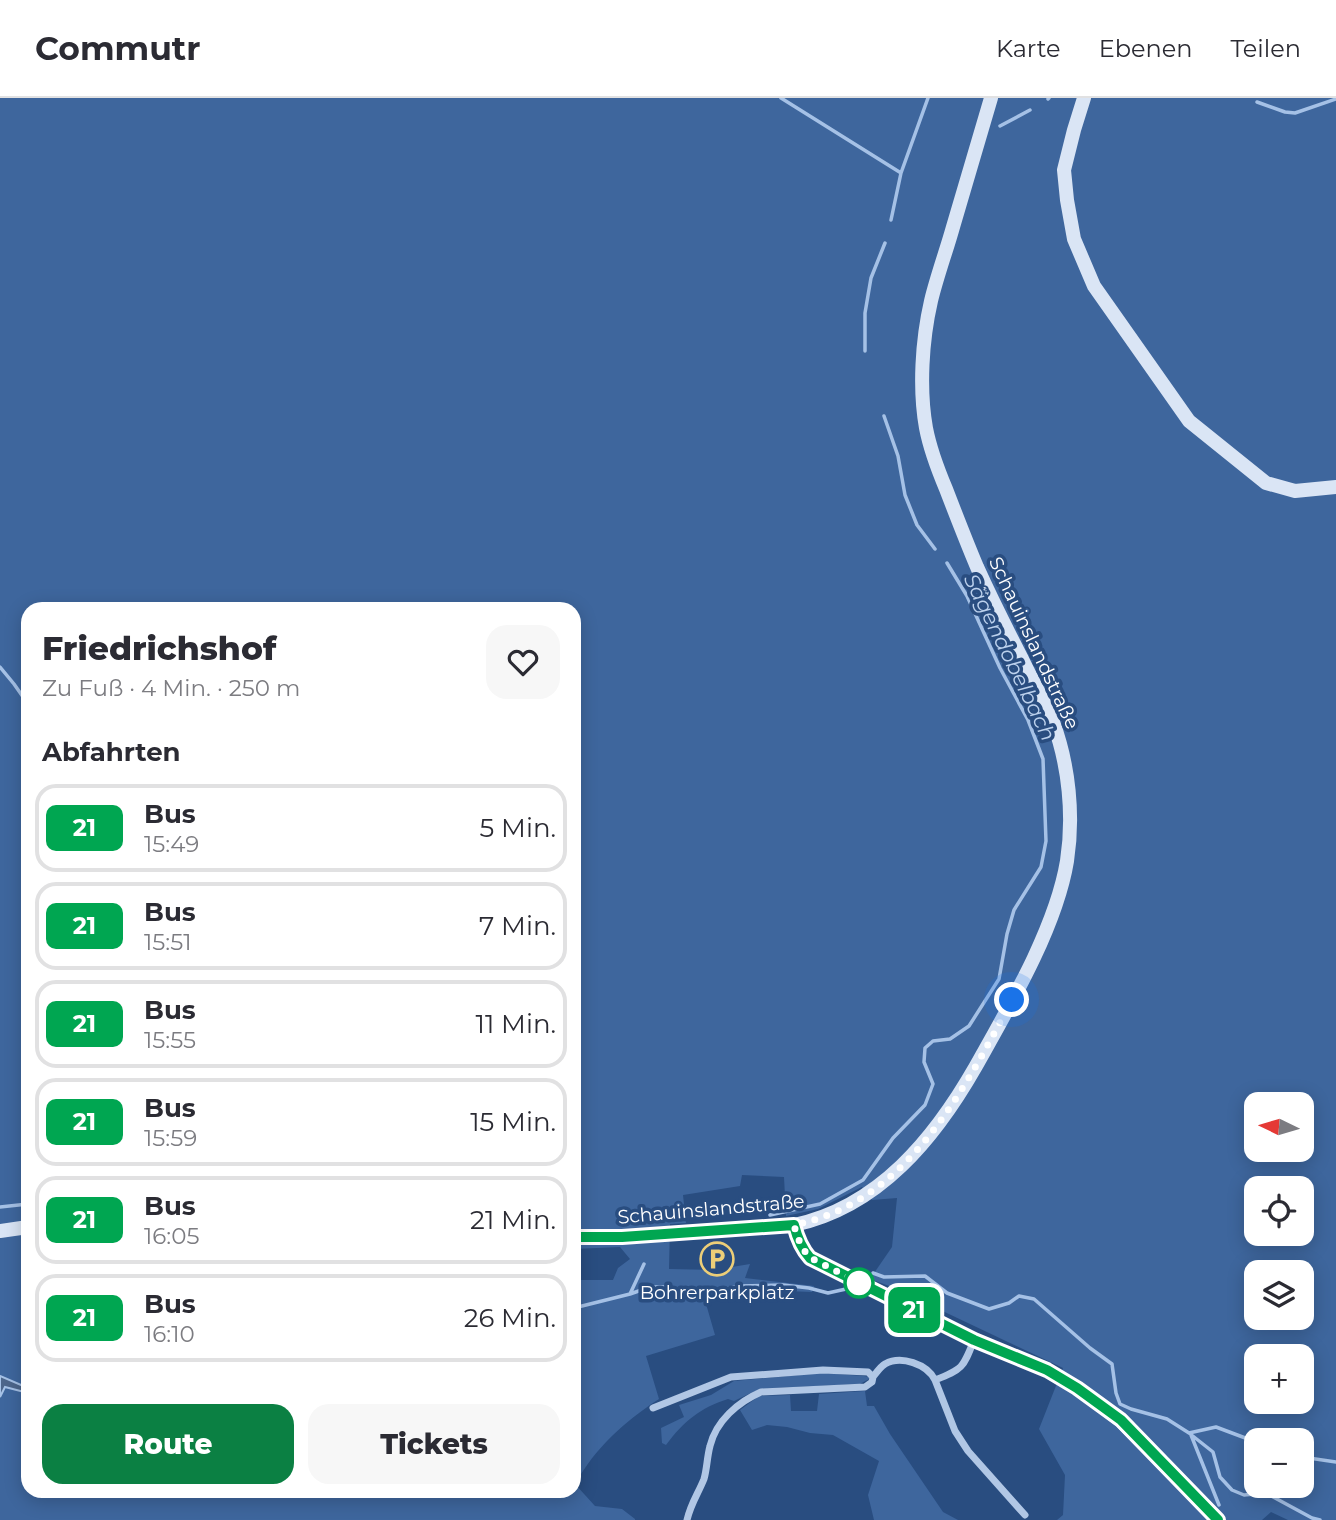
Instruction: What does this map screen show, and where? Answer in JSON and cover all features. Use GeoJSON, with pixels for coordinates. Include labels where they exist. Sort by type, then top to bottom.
{"type":"FeatureCollection","features":[{"type":"Feature","properties":{"kind":"main road","name":"Schauinslandstraße"},"geometry":{"type":"LineString","coordinates":[[581,1237],[622,1237],[794,1225],[821,1219],[858,1200],[881,1184],[936,1130],[960,1093],[1021,982],[1057,898],[1067,862],[1069,829],[1069,793],[1064,759],[1052,722],[992,602],[937,467],[926,429],[921,373],[931,303],[991,98]]}},
{"type":"Feature","properties":{"kind":"main road"},"geometry":{"type":"LineString","coordinates":[[1084,98],[1065,170],[1074,240],[1094,286],[1189,421],[1266,483],[1295,491],[1336,487]]}},
{"type":"Feature","properties":{"kind":"main road"},"geometry":{"type":"LineString","coordinates":[[794,1225],[797,1238],[810,1258],[974,1340],[1055,1374],[1121,1420],[1218,1520]]}},
{"type":"Feature","properties":{"kind":"main road"},"geometry":{"type":"LineString","coordinates":[[0,1231],[21,1228]]}},
{"type":"Feature","properties":{"kind":"street"},"geometry":{"type":"LineString","coordinates":[[934,1380],[962,1367],[974,1340]]}},
{"type":"Feature","properties":{"kind":"street"},"geometry":{"type":"LineString","coordinates":[[687,1520],[691,1504],[703,1483],[713,1437],[719,1426],[748,1398],[761,1392],[865,1387],[885,1364],[900,1361],[916,1363],[930,1371],[955,1431],[968,1451],[1025,1515]]}},
{"type":"Feature","properties":{"kind":"street"},"geometry":{"type":"LineString","coordinates":[[653,1408],[732,1377],[823,1370],[868,1372],[873,1377]]}},
{"type":"Feature","properties":{"kind":"shaded area"},"geometry":{"type":"Polygon","coordinates":[[[0,98],[1336,98],[1336,1520],[1288,1520],[1271,1512],[1262,1520],[1057,1520],[1063,1515],[1065,1475],[1039,1429],[1063,1368],[913,1297],[913,1292],[905,1288],[900,1290],[870,1279],[892,1247],[897,1198],[872,1200],[862,1187],[818,1209],[786,1216],[784,1177],[742,1175],[740,1186],[683,1195],[686,1223],[670,1224],[669,1269],[714,1270],[750,1264],[745,1278],[814,1286],[812,1292],[741,1289],[704,1297],[715,1335],[646,1356],[659,1399],[612,1436],[581,1474],[581,1280],[613,1280],[618,1268],[630,1259],[620,1247],[581,1249],[581,602],[21,602],[21,1498],[581,1498],[581,1491],[595,1506],[622,1509],[635,1519],[0,1520],[0,98]]]}},
{"type":"Feature","properties":{"kind":"shaded area"},"geometry":{"type":"Polygon","coordinates":[[[821,1373],[864,1376],[869,1379],[860,1384],[772,1388],[755,1391],[734,1401],[728,1399],[701,1411],[686,1422],[666,1445],[662,1443],[661,1428],[684,1417],[679,1405],[711,1395],[734,1381],[821,1373]]]}},
{"type":"Feature","properties":{"kind":"shaded area"},"geometry":{"type":"Polygon","coordinates":[[[0,1376],[21,1385],[21,1391],[5,1387],[0,1397],[0,1376]]]}},
{"type":"Feature","properties":{"kind":"shaded area"},"geometry":{"type":"Polygon","coordinates":[[[865,1391],[867,1406],[874,1406],[943,1512],[958,1520],[874,1520],[868,1495],[879,1461],[833,1435],[767,1425],[752,1430],[740,1410],[759,1396],[790,1395],[791,1411],[817,1411],[819,1394],[865,1391]]]}},
{"type":"Feature","properties":{"kind":"waterway"},"geometry":{"type":"LineString","coordinates":[[781,98],[901,173]]}},
{"type":"Feature","properties":{"kind":"waterway","name":"Sägendobelbach"},"geometry":{"type":"LineString","coordinates":[[891,220],[901,173],[928,98]]}},
{"type":"Feature","properties":{"kind":"waterway"},"geometry":{"type":"LineString","coordinates":[[1257,102],[1295,113],[1336,99]]}},
{"type":"Feature","properties":{"kind":"waterway"},"geometry":{"type":"LineString","coordinates":[[1000,126],[1030,110]]}},
{"type":"Feature","properties":{"kind":"waterway","name":"Sägendobelbach"},"geometry":{"type":"LineString","coordinates":[[865,351],[865,313],[871,278],[885,243]]}},
{"type":"Feature","properties":{"kind":"waterway","name":"Sägendobelbach"},"geometry":{"type":"LineString","coordinates":[[884,416],[898,456],[905,495],[917,525],[935,549]]}},
{"type":"Feature","properties":{"kind":"waterway","name":"Sägendobelbach"},"geometry":{"type":"LineString","coordinates":[[770,1215],[820,1204],[863,1180],[893,1138],[925,1105],[933,1084],[924,1062],[925,1048],[933,1041],[950,1039],[969,1026],[999,979],[1014,910],[1041,867],[1046,841],[1043,759],[1028,720],[1000,668],[967,596],[947,563]]}},
{"type":"Feature","properties":{"kind":"waterway"},"geometry":{"type":"LineString","coordinates":[[0,667],[21,694]]}},
{"type":"Feature","properties":{"kind":"waterway"},"geometry":{"type":"LineString","coordinates":[[0,1207],[21,1205]]}},
{"type":"Feature","properties":{"kind":"waterway","name":"Sägendobelbach"},"geometry":{"type":"LineString","coordinates":[[630,1294],[644,1264]]}},
{"type":"Feature","properties":{"kind":"waterway"},"geometry":{"type":"LineString","coordinates":[[873,1273],[884,1277],[925,1276],[947,1293],[989,1309],[1009,1303],[1019,1296],[1034,1299],[1112,1364],[1120,1404],[1167,1419],[1189,1433],[1213,1452],[1220,1477],[1232,1490],[1244,1495],[1266,1493],[1320,1520]]}},
{"type":"Feature","properties":{"kind":"waterway"},"geometry":{"type":"LineString","coordinates":[[581,1306],[650,1287],[666,1287],[697,1296],[739,1286],[783,1285],[828,1293],[846,1289]]}},
{"type":"Feature","properties":{"kind":"waterway"},"geometry":{"type":"LineString","coordinates":[[1189,1433],[1216,1427],[1244,1438]]}},
{"type":"Feature","properties":{"kind":"waterway"},"geometry":{"type":"LineString","coordinates":[[1191,1435],[1219,1505]]}},
{"type":"Feature","properties":{"kind":"waterway"},"geometry":{"type":"LineString","coordinates":[[1314,1459],[1336,1462]]}},
{"type":"Feature","properties":{"kind":"bus line","name":"21"},"geometry":{"type":"LineString","coordinates":[[581,1237],[794,1225],[797,1238],[810,1258],[974,1340],[1047,1370],[1077,1388],[1121,1420],[1218,1520]]}},
{"type":"Feature","properties":{"kind":"place","name":"Bohrerparkplatz"},"geometry":{"type":"Point","coordinates":[717,1259]}},
{"type":"Feature","properties":{"kind":"route"},"geometry":{"type":"LineString","coordinates":[[859,1283],[809,1257],[797,1238],[794,1225],[821,1219],[858,1200],[881,1184],[917,1150],[936,1130],[960,1093],[1012,1000]]}}]}
